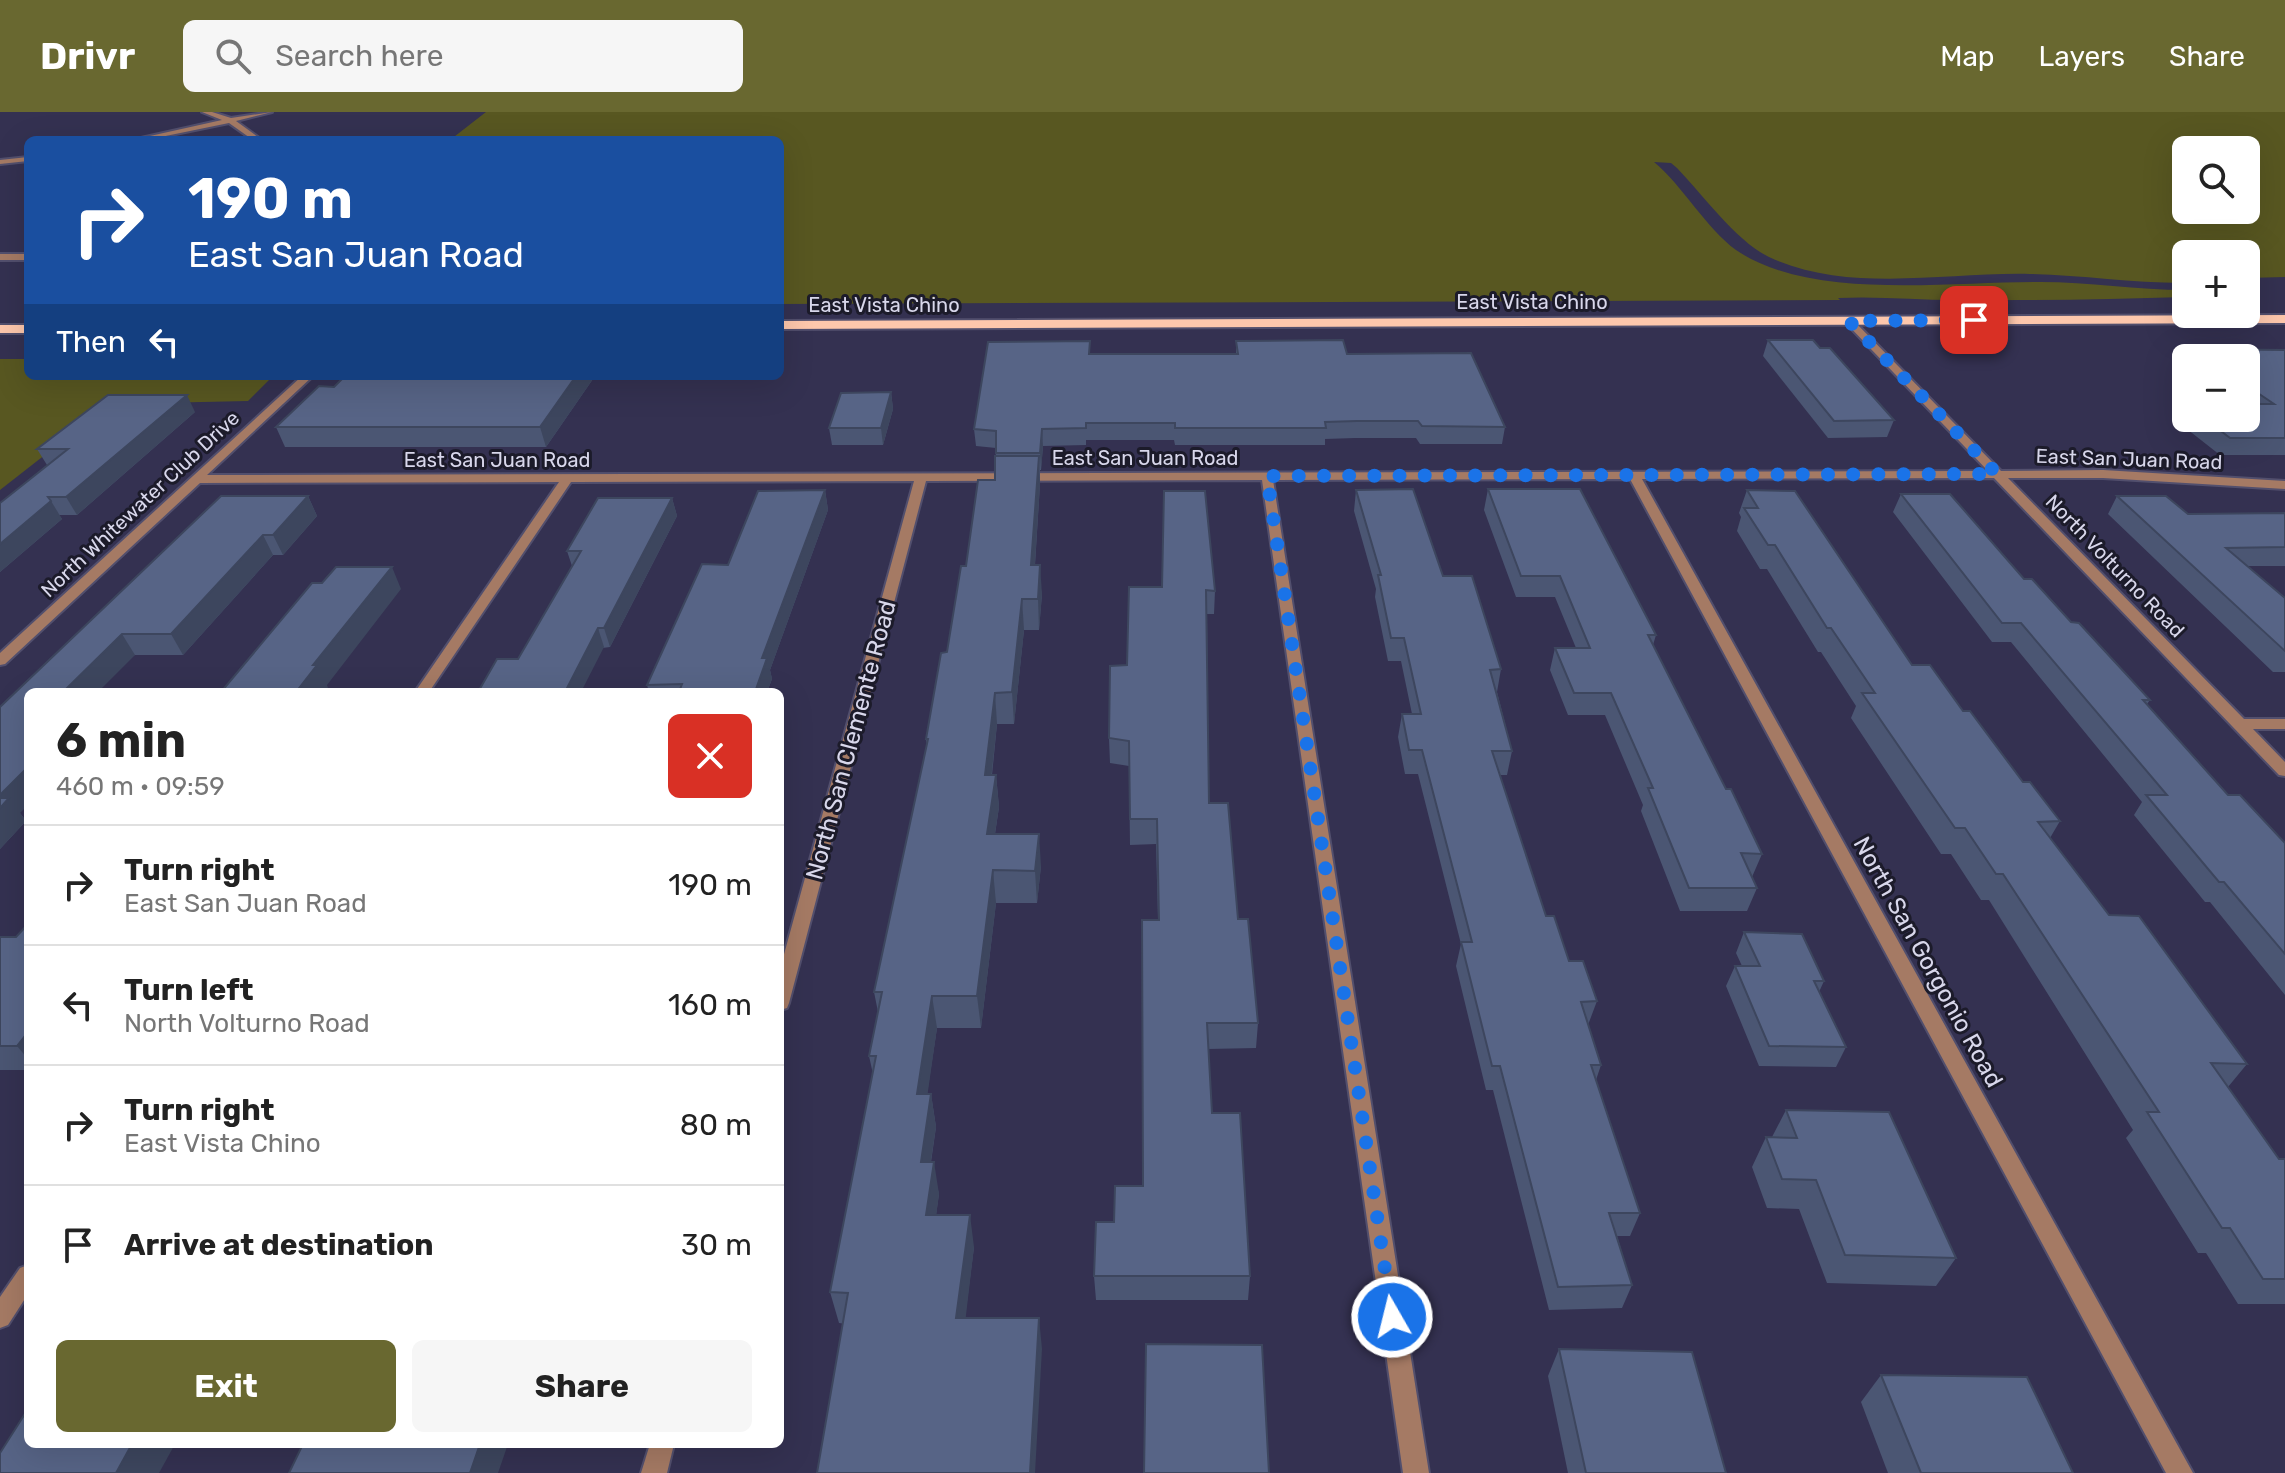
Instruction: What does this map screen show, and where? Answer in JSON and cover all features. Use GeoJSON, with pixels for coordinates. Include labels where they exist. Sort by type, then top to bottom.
{"type":"FeatureCollection","features":[{"type":"Feature","properties":{"kind":"main road","name":"East Vista Chino"},"geometry":{"type":"LineString","coordinates":[[784,325],[2285,319]]}},
{"type":"Feature","properties":{"kind":"main road"},"geometry":{"type":"LineString","coordinates":[[0,329],[24,329]]}},
{"type":"Feature","properties":{"kind":"street"},"geometry":{"type":"LineString","coordinates":[[205,112],[230,120],[252,136]]}},
{"type":"Feature","properties":{"kind":"street"},"geometry":{"type":"LineString","coordinates":[[155,136],[269,112]]}},
{"type":"Feature","properties":{"kind":"street"},"geometry":{"type":"LineString","coordinates":[[0,162],[24,159]]}},
{"type":"Feature","properties":{"kind":"street"},"geometry":{"type":"LineString","coordinates":[[0,257],[24,257]]}},
{"type":"Feature","properties":{"kind":"street","name":"North Volturno Road"},"geometry":{"type":"LineString","coordinates":[[1849,321],[2285,771]]}},
{"type":"Feature","properties":{"kind":"street","name":"North Whitewater Club Drive"},"geometry":{"type":"LineString","coordinates":[[0,661],[304,380]]}},
{"type":"Feature","properties":{"kind":"street","name":"East San Juan Road"},"geometry":{"type":"LineString","coordinates":[[196,479],[2103,474],[2285,485]]}},
{"type":"Feature","properties":{"kind":"street","name":"North San Gorgonio Road"},"geometry":{"type":"LineString","coordinates":[[1634,475],[2180,1473]]}},
{"type":"Feature","properties":{"kind":"street"},"geometry":{"type":"LineString","coordinates":[[1267,476],[1416,1473]]}},
{"type":"Feature","properties":{"kind":"street","name":"North San Clemente Road"},"geometry":{"type":"LineString","coordinates":[[784,988],[921,477]]}},
{"type":"Feature","properties":{"kind":"street"},"geometry":{"type":"LineString","coordinates":[[425,688],[567,478]]}},
{"type":"Feature","properties":{"kind":"street"},"geometry":{"type":"LineString","coordinates":[[2239,724],[2285,724]]}},
{"type":"Feature","properties":{"kind":"street"},"geometry":{"type":"LineString","coordinates":[[0,1317],[24,1281]]}},
{"type":"Feature","properties":{"kind":"street"},"geometry":{"type":"LineString","coordinates":[[654,1473],[661,1448]]}},
{"type":"Feature","properties":{"kind":"shaded area"},"geometry":{"type":"Polygon","coordinates":[[[486,112],[2285,112],[2285,277],[2260,278],[2260,240],[2172,240],[2172,283],[2030,274],[1898,279],[1832,275],[1800,268],[1757,250],[1732,229],[1677,168],[1671,163],[1654,162],[1714,230],[1736,250],[1767,266],[1803,277],[1884,285],[2040,282],[2172,290],[2172,297],[1838,298],[1840,300],[784,304],[784,136],[455,136],[486,112]]]}},
{"type":"Feature","properties":{"kind":"shaded area"},"geometry":{"type":"Polygon","coordinates":[[[0,359],[24,359],[24,380],[269,380],[248,401],[110,404],[0,490],[0,359]]]}},
{"type":"Feature","properties":{"kind":"building"},"geometry":{"type":"Polygon","coordinates":[[[1343,340],[1347,354],[1471,353],[1505,427],[1422,426],[1418,421],[1325,422],[1326,428],[1175,428],[1175,423],[1086,423],[1086,428],[1042,429],[1040,453],[996,453],[996,431],[974,429],[988,342],[1090,341],[1089,354],[1238,354],[1236,341],[1343,340]]]}},
{"type":"Feature","properties":{"kind":"building"},"geometry":{"type":"Polygon","coordinates":[[[1768,340],[1813,340],[1820,348],[1830,348],[1894,420],[1834,421],[1768,340]]]}},
{"type":"Feature","properties":{"kind":"building"},"geometry":{"type":"Polygon","coordinates":[[[2260,350],[2285,350],[2285,438],[2230,438],[2222,432],[2260,432],[2260,404],[2274,404],[2260,394],[2260,350]]]}},
{"type":"Feature","properties":{"kind":"building"},"geometry":{"type":"Polygon","coordinates":[[[341,380],[573,380],[540,427],[276,427],[319,386],[334,387],[341,380]]]}},
{"type":"Feature","properties":{"kind":"building"},"geometry":{"type":"Polygon","coordinates":[[[891,392],[881,428],[829,428],[841,393],[891,392]]]}},
{"type":"Feature","properties":{"kind":"building"},"geometry":{"type":"Polygon","coordinates":[[[108,395],[187,395],[66,497],[48,497],[51,501],[0,544],[0,503],[68,449],[37,449],[108,395]]]}},
{"type":"Feature","properties":{"kind":"building"},"geometry":{"type":"Polygon","coordinates":[[[995,456],[1039,456],[1031,565],[1040,565],[1038,599],[1022,599],[1012,692],[995,693],[985,775],[996,775],[987,834],[1039,834],[1035,871],[993,870],[977,996],[932,996],[917,1094],[931,1094],[921,1162],[934,1162],[926,1215],[970,1215],[956,1318],[1039,1318],[1030,1473],[817,1473],[848,1293],[830,1292],[876,1056],[869,1056],[882,992],[874,992],[928,739],[941,653],[947,652],[961,566],[966,566],[978,480],[995,480],[995,456]]]}},
{"type":"Feature","properties":{"kind":"building"},"geometry":{"type":"Polygon","coordinates":[[[1413,489],[1443,576],[1472,576],[1501,669],[1490,670],[1512,751],[1492,751],[1546,916],[1554,916],[1569,961],[1583,961],[1597,1001],[1581,1002],[1601,1065],[1591,1065],[1640,1213],[1609,1213],[1632,1285],[1558,1287],[1500,1066],[1492,1066],[1461,942],[1472,942],[1422,750],[1409,750],[1402,714],[1421,714],[1404,638],[1391,638],[1378,575],[1381,575],[1356,490],[1413,489]]]}},
{"type":"Feature","properties":{"kind":"building"},"geometry":{"type":"Polygon","coordinates":[[[1488,489],[1580,489],[1656,635],[1648,635],[1726,789],[1731,789],[1762,854],[1741,853],[1757,888],[1689,888],[1648,788],[1653,788],[1611,693],[1574,693],[1555,648],[1590,648],[1560,576],[1521,576],[1488,489]]]}},
{"type":"Feature","properties":{"kind":"building"},"geometry":{"type":"Polygon","coordinates":[[[825,490],[762,658],[767,658],[756,688],[647,685],[702,564],[728,565],[758,491],[825,490]]]}},
{"type":"Feature","properties":{"kind":"building"},"geometry":{"type":"Polygon","coordinates":[[[1747,490],[1795,491],[1912,665],[1930,665],[1963,711],[1970,711],[2023,782],[2030,782],[2060,821],[2038,822],[2109,915],[2139,916],[2247,1064],[2211,1063],[2279,1159],[2285,1159],[2285,1279],[2263,1279],[2230,1228],[2222,1228],[2147,1112],[2159,1112],[2003,874],[1996,874],[1965,828],[1955,828],[1862,693],[1875,693],[1831,628],[1827,628],[1775,545],[1768,545],[1744,508],[1758,508],[1747,490]]]}},
{"type":"Feature","properties":{"kind":"building"},"geometry":{"type":"Polygon","coordinates":[[[1164,491],[1205,491],[1215,591],[1206,590],[1209,803],[1228,803],[1238,919],[1248,919],[1258,1023],[1207,1023],[1212,1113],[1240,1113],[1250,1276],[1094,1276],[1096,1222],[1114,1222],[1115,1186],[1143,1186],[1142,920],[1159,920],[1157,819],[1130,819],[1129,741],[1109,738],[1110,666],[1127,665],[1129,587],[1162,587],[1164,491]]]}},
{"type":"Feature","properties":{"kind":"building"},"geometry":{"type":"Polygon","coordinates":[[[1901,494],[1950,494],[2024,579],[2032,579],[2071,622],[2079,623],[2150,700],[2143,700],[2228,795],[2240,795],[2285,843],[2285,954],[2146,795],[2167,795],[2021,623],[2002,623],[1901,494]]]}},
{"type":"Feature","properties":{"kind":"building"},"geometry":{"type":"Polygon","coordinates":[[[221,496],[308,496],[273,535],[263,535],[171,634],[122,634],[67,688],[24,688],[24,771],[0,795],[0,707],[221,496]]]}},
{"type":"Feature","properties":{"kind":"building"},"geometry":{"type":"Polygon","coordinates":[[[2117,496],[2166,496],[2188,514],[2285,513],[2285,547],[2226,548],[2285,598],[2285,651],[2117,496]]]}},
{"type":"Feature","properties":{"kind":"building"},"geometry":{"type":"Polygon","coordinates":[[[598,498],[672,498],[604,628],[598,628],[567,688],[480,688],[497,659],[518,659],[581,551],[567,551],[598,498]]]}},
{"type":"Feature","properties":{"kind":"building"},"geometry":{"type":"Polygon","coordinates":[[[336,567],[392,567],[313,665],[317,665],[299,688],[224,688],[312,583],[322,583],[336,567]]]}},
{"type":"Feature","properties":{"kind":"building"},"geometry":{"type":"Polygon","coordinates":[[[0,798],[9,798],[0,808],[0,798]]]}},
{"type":"Feature","properties":{"kind":"building"},"geometry":{"type":"Polygon","coordinates":[[[24,928],[24,1037],[17,1046],[0,1046],[0,937],[16,937],[24,928]]]}},
{"type":"Feature","properties":{"kind":"building"},"geometry":{"type":"Polygon","coordinates":[[[1744,932],[1802,934],[1824,981],[1814,981],[1846,1047],[1769,1046],[1735,966],[1760,966],[1744,932]]]}},
{"type":"Feature","properties":{"kind":"building"},"geometry":{"type":"Polygon","coordinates":[[[1786,1110],[1889,1112],[1956,1258],[1845,1255],[1816,1180],[1782,1179],[1766,1137],[1797,1138],[1786,1110]]]}},
{"type":"Feature","properties":{"kind":"building"},"geometry":{"type":"Polygon","coordinates":[[[1146,1344],[1262,1345],[1269,1473],[1144,1473],[1146,1344]]]}},
{"type":"Feature","properties":{"kind":"building"},"geometry":{"type":"Polygon","coordinates":[[[1559,1349],[1692,1352],[1726,1473],[1586,1473],[1559,1349]]]}},
{"type":"Feature","properties":{"kind":"building"},"geometry":{"type":"Polygon","coordinates":[[[1881,1375],[2027,1377],[2073,1473],[1921,1473],[1881,1375]]]}},
{"type":"Feature","properties":{"kind":"building"},"geometry":{"type":"Polygon","coordinates":[[[24,1415],[24,1448],[130,1448],[116,1473],[0,1473],[0,1453],[24,1415]]]}},
{"type":"Feature","properties":{"kind":"building"},"geometry":{"type":"Polygon","coordinates":[[[301,1448],[479,1448],[470,1473],[289,1473],[301,1448]]]}},
{"type":"Feature","properties":{"kind":"route"},"geometry":{"type":"LineString","coordinates":[[1392,1317],[1267,476],[1997,474],[1849,321],[1974,320]]}}]}
